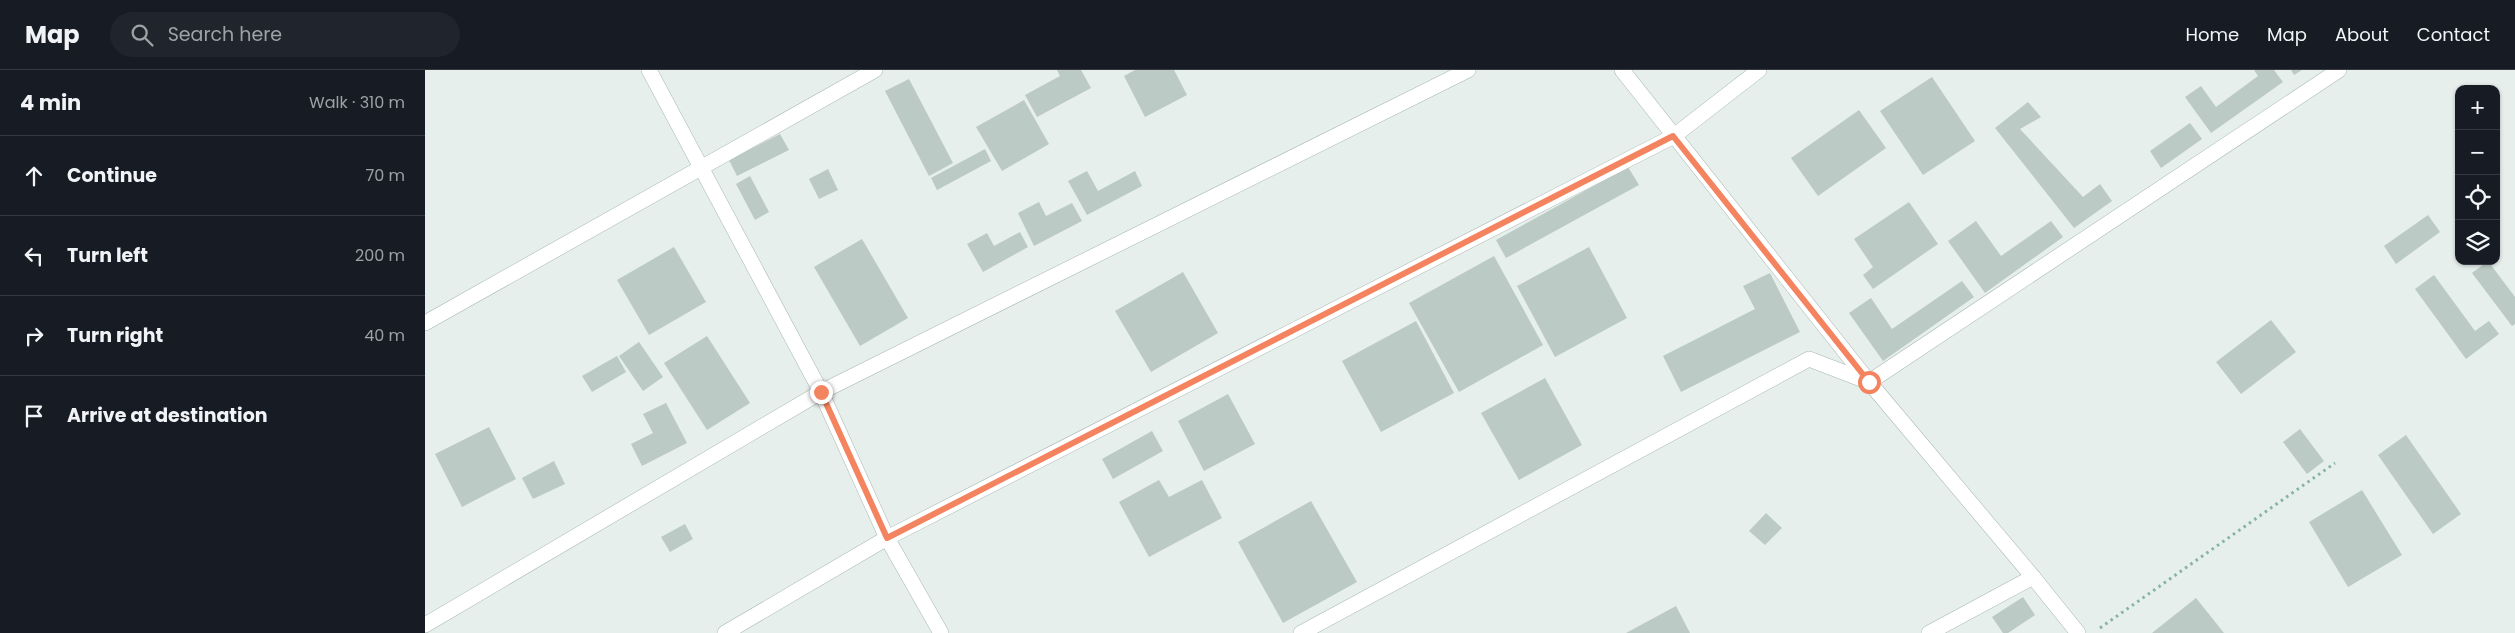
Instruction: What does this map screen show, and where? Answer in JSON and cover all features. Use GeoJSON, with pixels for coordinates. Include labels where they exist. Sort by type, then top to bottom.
{"type":"FeatureCollection","features":[{"type":"Feature","properties":{"kind":"street"},"geometry":{"type":"LineString","coordinates":[[649,70],[821,392],[887,538],[941,633]]}},
{"type":"Feature","properties":{"kind":"street"},"geometry":{"type":"LineString","coordinates":[[425,323],[702,169],[875,70]]}},
{"type":"Feature","properties":{"kind":"street"},"geometry":{"type":"LineString","coordinates":[[425,625],[821,392],[1468,70]]}},
{"type":"Feature","properties":{"kind":"street"},"geometry":{"type":"LineString","coordinates":[[1622,70],[1869,382],[2078,633]]}},
{"type":"Feature","properties":{"kind":"street"},"geometry":{"type":"LineString","coordinates":[[725,633],[887,538],[1673,136],[1759,70]]}},
{"type":"Feature","properties":{"kind":"street"},"geometry":{"type":"LineString","coordinates":[[1869,382],[2339,70]]}},
{"type":"Feature","properties":{"kind":"street"},"geometry":{"type":"LineString","coordinates":[[1301,633],[1809,359],[1869,382]]}},
{"type":"Feature","properties":{"kind":"street"},"geometry":{"type":"LineString","coordinates":[[1929,633],[2033,577]]}},
{"type":"Feature","properties":{"kind":"path"},"geometry":{"type":"LineString","coordinates":[[2093,633],[2335,463]]}},
{"type":"Feature","properties":{"kind":"building"},"geometry":{"type":"Polygon","coordinates":[[[1057,70],[1081,70],[1091,88],[1037,117],[1025,95],[1060,76],[1057,70]]]}},
{"type":"Feature","properties":{"kind":"building"},"geometry":{"type":"Polygon","coordinates":[[[1135,70],[1174,70],[1187,95],[1145,117],[1124,76],[1135,70]]]}},
{"type":"Feature","properties":{"kind":"building"},"geometry":{"type":"Polygon","coordinates":[[[2254,70],[2274,70],[2283,82],[2211,133],[2185,97],[2201,86],[2216,107],[2258,76],[2254,70]]]}},
{"type":"Feature","properties":{"kind":"building"},"geometry":{"type":"Polygon","coordinates":[[[2291,70],[2302,70],[2294,75],[2291,70]]]}},
{"type":"Feature","properties":{"kind":"building"},"geometry":{"type":"Polygon","coordinates":[[[1932,77],[1975,141],[1923,175],[1880,111],[1932,77]]]}},
{"type":"Feature","properties":{"kind":"building"},"geometry":{"type":"Polygon","coordinates":[[[909,79],[953,163],[929,176],[885,91],[909,79]]]}},
{"type":"Feature","properties":{"kind":"building"},"geometry":{"type":"Polygon","coordinates":[[[1024,100],[1049,144],[1002,171],[976,127],[1024,100]]]}},
{"type":"Feature","properties":{"kind":"building"},"geometry":{"type":"Polygon","coordinates":[[[2028,102],[2041,117],[2020,129],[2083,197],[2100,184],[2112,201],[2074,228],[1995,128],[2028,102]]]}},
{"type":"Feature","properties":{"kind":"building"},"geometry":{"type":"Polygon","coordinates":[[[1859,110],[1886,148],[1818,196],[1791,158],[1859,110]]]}},
{"type":"Feature","properties":{"kind":"building"},"geometry":{"type":"Polygon","coordinates":[[[2190,123],[2202,139],[2161,168],[2150,151],[2190,123]]]}},
{"type":"Feature","properties":{"kind":"building"},"geometry":{"type":"Polygon","coordinates":[[[780,134],[789,150],[737,176],[729,160],[780,134]]]}},
{"type":"Feature","properties":{"kind":"building"},"geometry":{"type":"Polygon","coordinates":[[[985,149],[991,161],[937,190],[931,178],[985,149]]]}},
{"type":"Feature","properties":{"kind":"building"},"geometry":{"type":"Polygon","coordinates":[[[1628,167],[1639,185],[1506,258],[1496,240],[1628,167]]]}},
{"type":"Feature","properties":{"kind":"building"},"geometry":{"type":"Polygon","coordinates":[[[828,169],[838,190],[819,199],[809,179],[828,169]]]}},
{"type":"Feature","properties":{"kind":"building"},"geometry":{"type":"Polygon","coordinates":[[[1087,171],[1098,191],[1135,171],[1142,186],[1087,215],[1068,181],[1087,171]]]}},
{"type":"Feature","properties":{"kind":"building"},"geometry":{"type":"Polygon","coordinates":[[[750,176],[769,212],[755,220],[736,184],[750,176]]]}},
{"type":"Feature","properties":{"kind":"building"},"geometry":{"type":"Polygon","coordinates":[[[1039,202],[1046,216],[1072,203],[1082,221],[1034,246],[1018,213],[1039,202]]]}},
{"type":"Feature","properties":{"kind":"building"},"geometry":{"type":"Polygon","coordinates":[[[1909,202],[1938,244],[1873,289],[1863,275],[1873,267],[1854,239],[1909,202]]]}},
{"type":"Feature","properties":{"kind":"building"},"geometry":{"type":"Polygon","coordinates":[[[2428,215],[2440,232],[2396,264],[2384,246],[2428,215]]]}},
{"type":"Feature","properties":{"kind":"building"},"geometry":{"type":"Polygon","coordinates":[[[1976,221],[2001,256],[2051,221],[2063,237],[1985,293],[1948,241],[1976,221]]]}},
{"type":"Feature","properties":{"kind":"building"},"geometry":{"type":"Polygon","coordinates":[[[1020,232],[1028,247],[983,272],[967,244],[987,233],[994,246],[1020,232]]]}},
{"type":"Feature","properties":{"kind":"building"},"geometry":{"type":"Polygon","coordinates":[[[862,239],[908,318],[860,346],[814,267],[862,239]]]}},
{"type":"Feature","properties":{"kind":"building"},"geometry":{"type":"Polygon","coordinates":[[[674,247],[706,302],[649,335],[617,280],[674,247]]]}},
{"type":"Feature","properties":{"kind":"building"},"geometry":{"type":"Polygon","coordinates":[[[1589,247],[1627,318],[1555,357],[1517,286],[1589,247]]]}},
{"type":"Feature","properties":{"kind":"building"},"geometry":{"type":"Polygon","coordinates":[[[1494,256],[1543,345],[1459,392],[1409,303],[1494,256]]]}},
{"type":"Feature","properties":{"kind":"building"},"geometry":{"type":"Polygon","coordinates":[[[2483,265],[2491,265],[2515,297],[2515,324],[2512,326],[2472,273],[2483,265]]]}},
{"type":"Feature","properties":{"kind":"building"},"geometry":{"type":"Polygon","coordinates":[[[1183,272],[1218,333],[1151,372],[1115,311],[1183,272]]]}},
{"type":"Feature","properties":{"kind":"building"},"geometry":{"type":"Polygon","coordinates":[[[1770,273],[1800,332],[1681,392],[1663,356],[1755,309],[1743,286],[1770,273]]]}},
{"type":"Feature","properties":{"kind":"building"},"geometry":{"type":"Polygon","coordinates":[[[2434,275],[2475,331],[2489,321],[2499,334],[2466,359],[2415,289],[2434,275]]]}},
{"type":"Feature","properties":{"kind":"building"},"geometry":{"type":"Polygon","coordinates":[[[1962,281],[1974,297],[1883,361],[1849,313],[1871,298],[1892,329],[1962,281]]]}},
{"type":"Feature","properties":{"kind":"building"},"geometry":{"type":"Polygon","coordinates":[[[2271,320],[2296,352],[2241,394],[2216,362],[2271,320]]]}},
{"type":"Feature","properties":{"kind":"building"},"geometry":{"type":"Polygon","coordinates":[[[1416,321],[1454,393],[1381,432],[1342,361],[1416,321]]]}},
{"type":"Feature","properties":{"kind":"building"},"geometry":{"type":"Polygon","coordinates":[[[707,336],[750,403],[707,430],[664,363],[707,336]]]}},
{"type":"Feature","properties":{"kind":"building"},"geometry":{"type":"Polygon","coordinates":[[[639,342],[663,377],[643,391],[619,356],[639,342]]]}},
{"type":"Feature","properties":{"kind":"building"},"geometry":{"type":"Polygon","coordinates":[[[617,356],[626,372],[592,392],[582,376],[617,356]]]}},
{"type":"Feature","properties":{"kind":"building"},"geometry":{"type":"Polygon","coordinates":[[[1545,378],[1582,445],[1519,480],[1481,413],[1545,378]]]}},
{"type":"Feature","properties":{"kind":"building"},"geometry":{"type":"Polygon","coordinates":[[[1228,394],[1255,444],[1204,471],[1178,421],[1228,394]]]}},
{"type":"Feature","properties":{"kind":"building"},"geometry":{"type":"Polygon","coordinates":[[[666,403],[687,443],[642,466],[631,444],[653,433],[643,414],[666,403]]]}},
{"type":"Feature","properties":{"kind":"building"},"geometry":{"type":"Polygon","coordinates":[[[489,427],[516,479],[462,507],[435,454],[489,427]]]}},
{"type":"Feature","properties":{"kind":"building"},"geometry":{"type":"Polygon","coordinates":[[[2300,429],[2324,461],[2307,474],[2283,442],[2300,429]]]}},
{"type":"Feature","properties":{"kind":"building"},"geometry":{"type":"Polygon","coordinates":[[[1152,431],[1163,451],[1113,479],[1102,459],[1152,431]]]}},
{"type":"Feature","properties":{"kind":"building"},"geometry":{"type":"Polygon","coordinates":[[[2406,435],[2461,514],[2433,534],[2378,455],[2406,435]]]}},
{"type":"Feature","properties":{"kind":"building"},"geometry":{"type":"Polygon","coordinates":[[[554,461],[565,484],[533,499],[522,478],[554,461]]]}},
{"type":"Feature","properties":{"kind":"building"},"geometry":{"type":"Polygon","coordinates":[[[1159,480],[1169,497],[1202,480],[1222,518],[1149,557],[1119,502],[1159,480]]]}},
{"type":"Feature","properties":{"kind":"building"},"geometry":{"type":"Polygon","coordinates":[[[2362,490],[2402,555],[2348,587],[2309,522],[2362,490]]]}},
{"type":"Feature","properties":{"kind":"building"},"geometry":{"type":"Polygon","coordinates":[[[1311,501],[1357,582],[1283,623],[1238,542],[1311,501]]]}},
{"type":"Feature","properties":{"kind":"building"},"geometry":{"type":"Polygon","coordinates":[[[1766,513],[1782,528],[1765,545],[1749,531],[1766,513]]]}},
{"type":"Feature","properties":{"kind":"building"},"geometry":{"type":"Polygon","coordinates":[[[685,524],[693,539],[670,552],[661,537],[685,524]]]}},
{"type":"Feature","properties":{"kind":"building"},"geometry":{"type":"Polygon","coordinates":[[[2023,597],[2035,615],[2008,633],[2003,633],[1992,617],[2023,597]]]}},
{"type":"Feature","properties":{"kind":"building"},"geometry":{"type":"Polygon","coordinates":[[[2196,598],[2224,633],[2152,633],[2196,598]]]}},
{"type":"Feature","properties":{"kind":"building"},"geometry":{"type":"Polygon","coordinates":[[[1676,606],[1690,633],[1626,633],[1676,606]]]}},
{"type":"Feature","properties":{"kind":"route"},"geometry":{"type":"LineString","coordinates":[[821,392],[887,538],[1673,136],[1869,382]]}}]}
